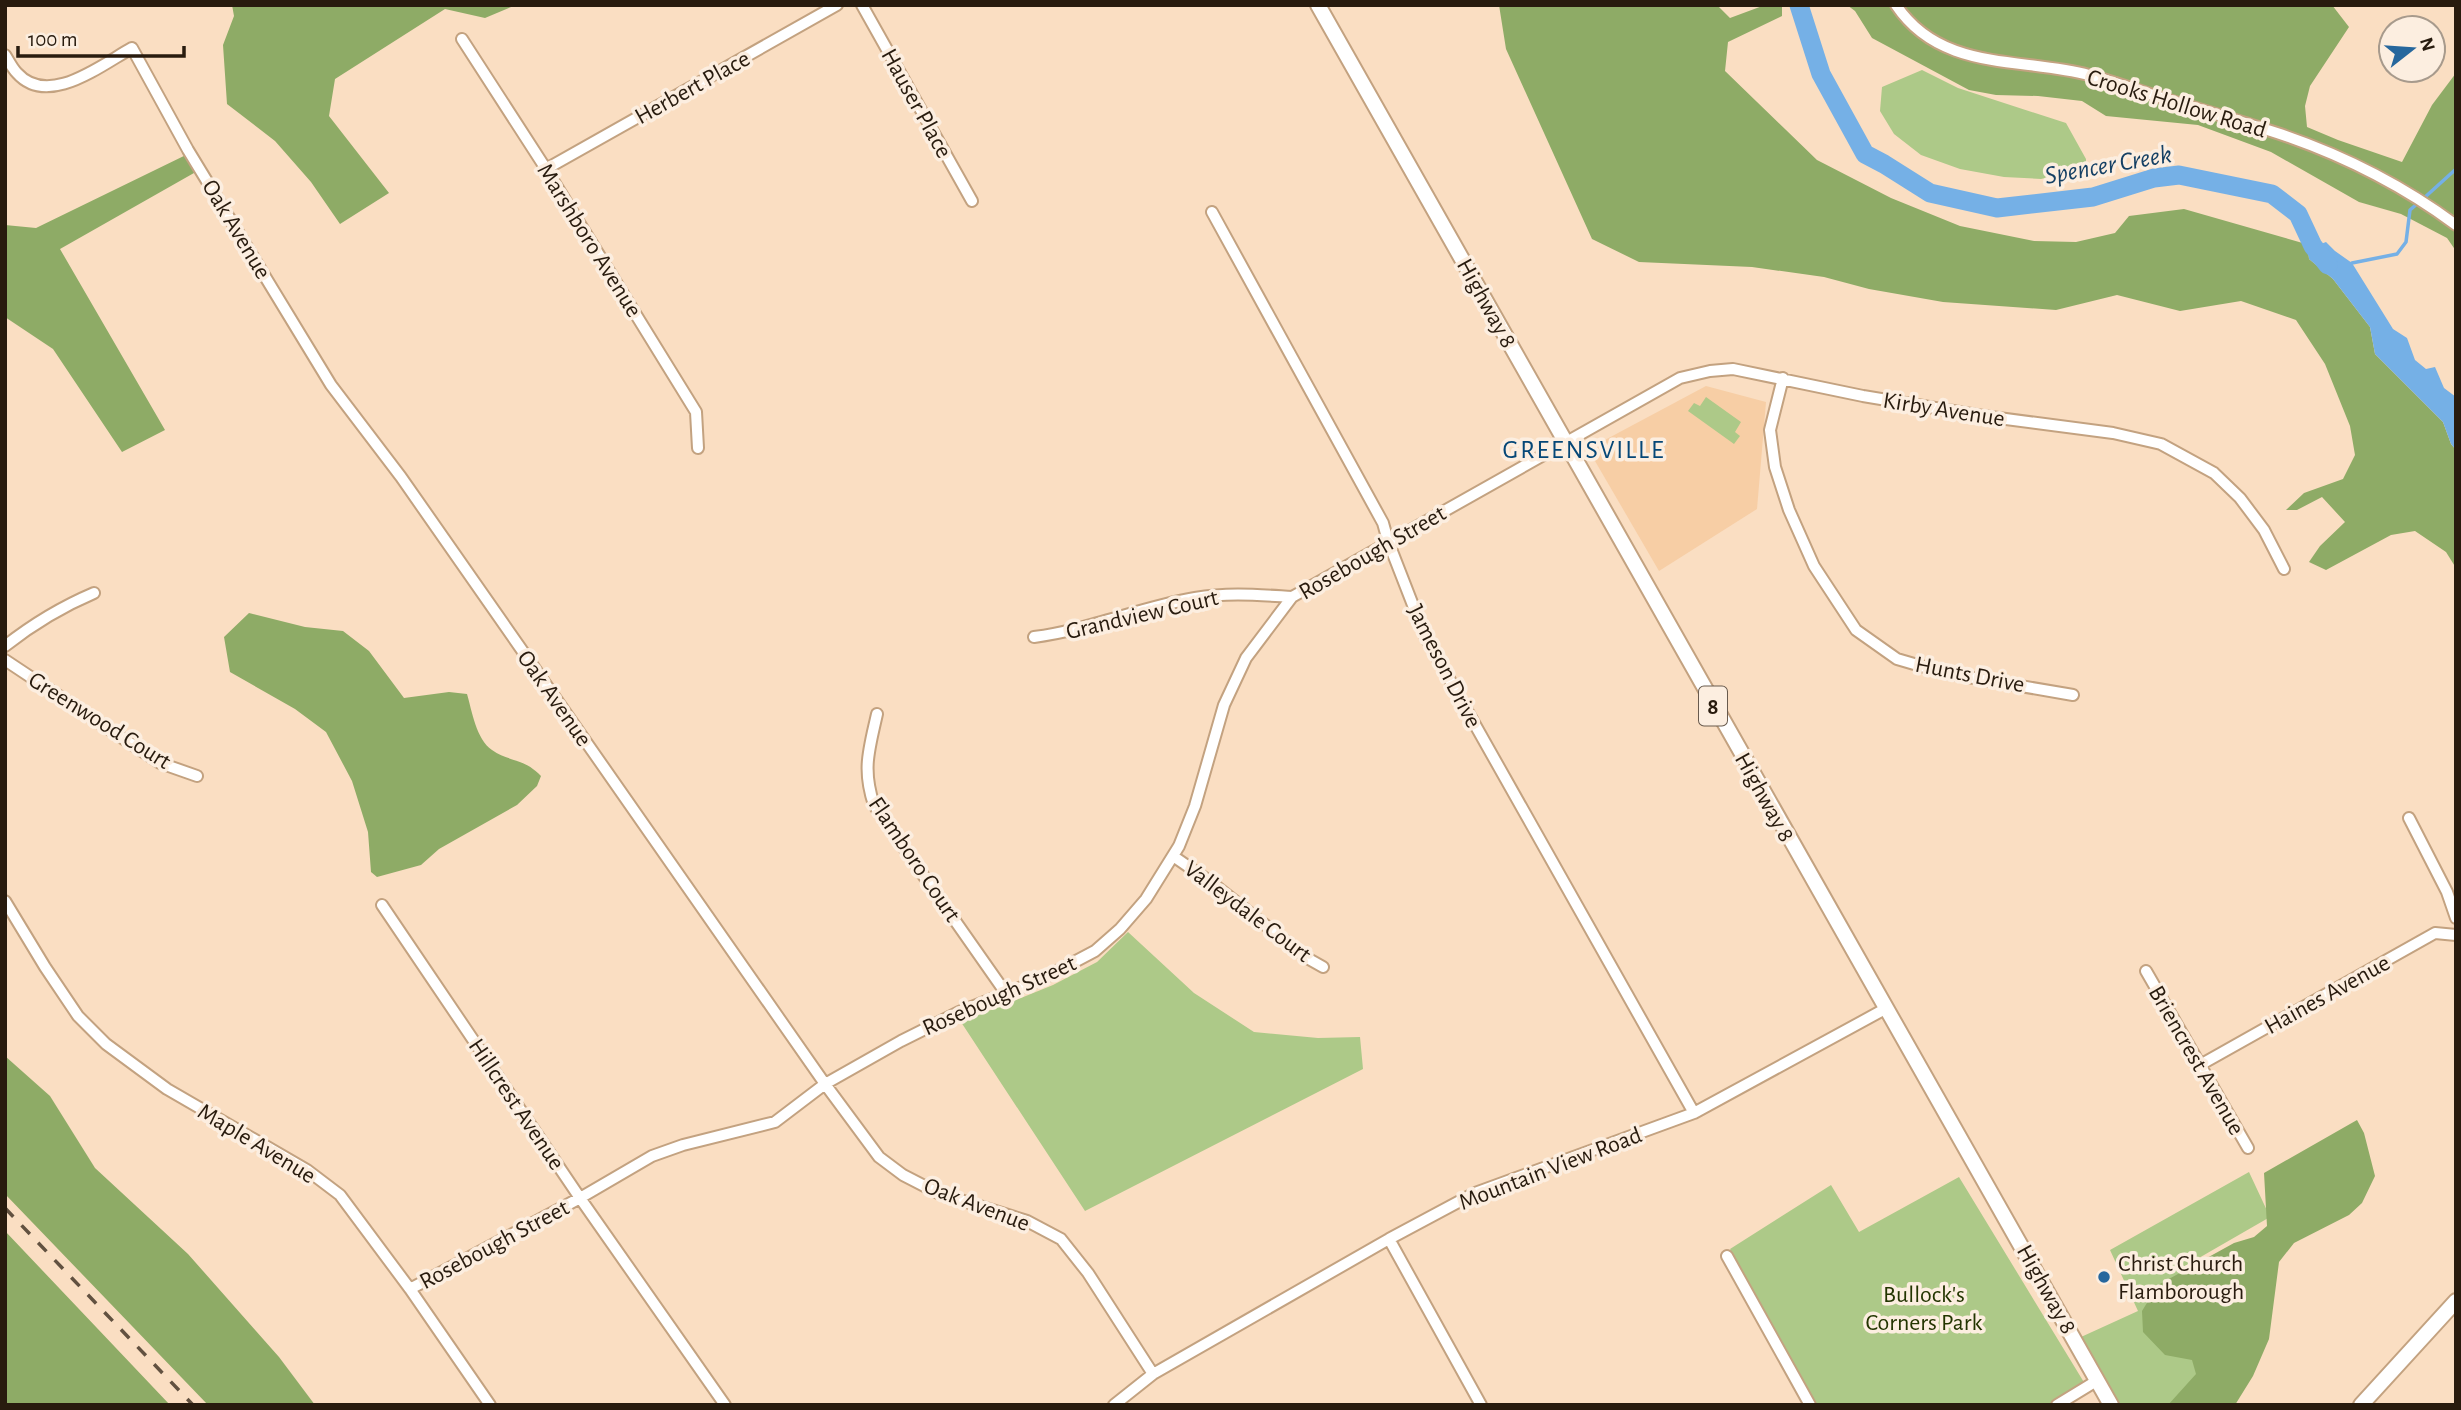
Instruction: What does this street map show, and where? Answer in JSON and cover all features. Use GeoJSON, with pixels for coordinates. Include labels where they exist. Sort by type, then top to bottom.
{"type":"FeatureCollection","features":[{"type":"Feature","properties":{"kind":"main road","name":"Highway 8"},"geometry":{"type":"LineString","coordinates":[[1318,5],[2111,1405]]}},
{"type":"Feature","properties":{"kind":"main road"},"geometry":{"type":"LineString","coordinates":[[2361,1405],[2456,1301]]}},
{"type":"Feature","properties":{"kind":"street","name":"Herbert Place"},"geometry":{"type":"LineString","coordinates":[[546,169],[837,5]]}},
{"type":"Feature","properties":{"kind":"street","name":"Hauser Place"},"geometry":{"type":"LineString","coordinates":[[862,5],[972,201]]}},
{"type":"Feature","properties":{"kind":"street","name":"Crooks Hollow Road"},"geometry":{"type":"LineString","coordinates":[[1896,5],[1917,30],[1949,49],[1970,56],[2087,74],[2278,133],[2329,153],[2385,180],[2456,225]]}},
{"type":"Feature","properties":{"kind":"street","name":"Marshboro Avenue"},"geometry":{"type":"LineString","coordinates":[[463,39],[696,412],[698,448]]}},
{"type":"Feature","properties":{"kind":"street","name":"Oak Avenue"},"geometry":{"type":"LineString","coordinates":[[5,55],[18,75],[40,86],[61,87],[132,48],[188,150],[331,385],[401,477],[825,1084],[879,1157],[904,1175],[938,1193],[1027,1221],[1061,1239],[1088,1273],[1153,1374]]}},
{"type":"Feature","properties":{"kind":"street","name":"Jameson Drive"},"geometry":{"type":"LineString","coordinates":[[1212,212],[1383,523],[1425,636],[1694,1113]]}},
{"type":"Feature","properties":{"kind":"street","name":"Kirby Avenue"},"geometry":{"type":"LineString","coordinates":[[1565,443],[1680,378],[1733,369],[1863,396],[1983,416],[2113,433],[2161,444],[2214,473],[2240,498],[2264,530],[2284,569]]}},
{"type":"Feature","properties":{"kind":"street","name":"Hunts Drive"},"geometry":{"type":"LineString","coordinates":[[1783,378],[1770,430],[1775,467],[1789,510],[1814,566],[1856,631],[1897,659],[1945,673],[2073,695]]}},
{"type":"Feature","properties":{"kind":"street","name":"Rosebough Street"},"geometry":{"type":"LineString","coordinates":[[410,1289],[580,1199],[652,1156],[683,1145],[775,1122],[825,1084],[901,1041],[959,1012],[1042,979],[1095,950],[1120,929],[1146,899],[1173,856],[1195,806],[1224,705],[1246,658],[1292,597],[1565,443]]}},
{"type":"Feature","properties":{"kind":"street"},"geometry":{"type":"LineString","coordinates":[[5,646],[34,624],[68,604],[94,593]]}},
{"type":"Feature","properties":{"kind":"street","name":"Grandview Court"},"geometry":{"type":"LineString","coordinates":[[1034,637],[1059,634],[1194,598],[1228,594],[1292,597]]}},
{"type":"Feature","properties":{"kind":"street","name":"Greenwood Court"},"geometry":{"type":"LineString","coordinates":[[5,660],[160,763],[197,776]]}},
{"type":"Feature","properties":{"kind":"street","name":"Flamboro Court"},"geometry":{"type":"LineString","coordinates":[[877,714],[868,756],[867,783],[874,805],[1005,992]]}},
{"type":"Feature","properties":{"kind":"street"},"geometry":{"type":"LineString","coordinates":[[2409,818],[2447,892],[2456,918]]}},
{"type":"Feature","properties":{"kind":"street","name":"Valleydale Court"},"geometry":{"type":"LineString","coordinates":[[1173,856],[1212,883],[1307,958],[1323,967]]}},
{"type":"Feature","properties":{"kind":"street","name":"Maple Avenue"},"geometry":{"type":"LineString","coordinates":[[5,901],[78,1016],[106,1044],[167,1089],[307,1170],[340,1195],[410,1289],[490,1405]]}},
{"type":"Feature","properties":{"kind":"street","name":"Hillcrest Avenue"},"geometry":{"type":"LineString","coordinates":[[383,905],[580,1199],[725,1405]]}},
{"type":"Feature","properties":{"kind":"street","name":"Haines Avenue"},"geometry":{"type":"LineString","coordinates":[[2200,1065],[2435,933],[2456,935]]}},
{"type":"Feature","properties":{"kind":"street","name":"Briencrest Avenue"},"geometry":{"type":"LineString","coordinates":[[2146,971],[2248,1148]]}},
{"type":"Feature","properties":{"kind":"street","name":"Mountain View Road"},"geometry":{"type":"LineString","coordinates":[[1114,1405],[1153,1374],[1475,1192],[1694,1113],[1885,1009]]}},
{"type":"Feature","properties":{"kind":"street"},"geometry":{"type":"LineString","coordinates":[[1389,1239],[1481,1405]]}},
{"type":"Feature","properties":{"kind":"street"},"geometry":{"type":"LineString","coordinates":[[1727,1255],[1810,1405]]}},
{"type":"Feature","properties":{"kind":"street"},"geometry":{"type":"LineString","coordinates":[[2057,1405],[2098,1380]]}},
{"type":"Feature","properties":{"kind":"shaded area"},"geometry":{"type":"Polygon","coordinates":[[[1706,386],[1766,402],[1757,509],[1659,571],[1588,449],[1706,386]]]}},
{"type":"Feature","properties":{"kind":"green space"},"geometry":{"type":"Polygon","coordinates":[[[232,5],[516,5],[485,18],[445,9],[335,79],[329,116],[389,193],[340,224],[311,182],[275,141],[227,104],[223,45],[234,16],[232,5]]]}},
{"type":"Feature","properties":{"kind":"green space"},"geometry":{"type":"Polygon","coordinates":[[[1499,5],[1717,5],[1730,18],[1765,5],[1782,5],[1782,16],[1728,42],[1725,71],[1817,160],[1891,198],[1960,226],[2034,241],[2076,242],[2115,233],[2129,216],[2184,209],[2313,246],[2308,249],[2309,259],[2333,279],[2370,327],[2375,354],[2443,422],[2456,450],[2456,568],[2446,552],[2415,531],[2391,535],[2326,570],[2309,562],[2320,546],[2345,522],[2322,497],[2297,510],[2286,510],[2304,493],[2343,479],[2355,455],[2350,426],[2325,364],[2296,320],[2241,301],[2180,311],[2117,295],[2056,310],[1943,302],[1869,289],[1824,277],[1752,267],[1639,262],[1592,239],[1506,49],[1499,5]]]}},
{"type":"Feature","properties":{"kind":"green space"},"geometry":{"type":"Polygon","coordinates":[[[1847,5],[2332,5],[2349,27],[2310,86],[2305,106],[2307,127],[2402,162],[2432,105],[2456,73],[2456,251],[2447,238],[2401,214],[2359,202],[2271,152],[2198,125],[2106,116],[2082,101],[1996,95],[1969,90],[1872,38],[1855,11],[1847,5]]]}},
{"type":"Feature","properties":{"kind":"green space"},"geometry":{"type":"Polygon","coordinates":[[[1922,70],[1958,88],[2066,123],[2086,159],[2086,168],[2041,179],[2004,177],[1960,169],[1921,155],[1894,134],[1880,111],[1882,87],[1922,70]]]}},
{"type":"Feature","properties":{"kind":"green space"},"geometry":{"type":"Polygon","coordinates":[[[190,153],[201,169],[60,249],[165,430],[122,452],[53,349],[5,317],[5,225],[36,228],[190,153]]]}},
{"type":"Feature","properties":{"kind":"green space"},"geometry":{"type":"Polygon","coordinates":[[[1706,397],[1741,422],[1735,432],[1740,436],[1734,444],[1688,411],[1694,403],[1700,406],[1706,397]]]}},
{"type":"Feature","properties":{"kind":"green space"},"geometry":{"type":"Polygon","coordinates":[[[249,613],[305,627],[343,631],[369,651],[404,698],[449,692],[467,694],[482,739],[498,754],[535,770],[541,776],[537,786],[517,805],[439,849],[421,865],[377,877],[371,872],[368,832],[352,781],[326,732],[295,709],[230,672],[224,637],[249,613]]]}},
{"type":"Feature","properties":{"kind":"green space"},"geometry":{"type":"Polygon","coordinates":[[[1128,932],[1194,993],[1254,1032],[1318,1038],[1360,1037],[1363,1069],[1085,1211],[961,1022],[1053,985],[1097,962],[1128,932]]]}},
{"type":"Feature","properties":{"kind":"green space"},"geometry":{"type":"Polygon","coordinates":[[[5,1056],[50,1096],[95,1168],[188,1254],[279,1357],[315,1405],[208,1405],[5,1194],[5,1056]]]}},
{"type":"Feature","properties":{"kind":"green space"},"geometry":{"type":"Polygon","coordinates":[[[2357,1120],[2364,1133],[2375,1176],[2362,1203],[2349,1215],[2294,1243],[2279,1262],[2269,1339],[2253,1376],[2235,1405],[2168,1405],[2196,1374],[2192,1360],[2165,1355],[2143,1332],[2142,1311],[2158,1285],[2234,1243],[2254,1237],[2267,1226],[2264,1173],[2357,1120]]]}},
{"type":"Feature","properties":{"kind":"green space"},"geometry":{"type":"Polygon","coordinates":[[[2249,1172],[2270,1217],[2178,1270],[2235,1397],[2231,1405],[2119,1405],[2081,1337],[2138,1311],[2110,1250],[2249,1172]]]}},
{"type":"Feature","properties":{"kind":"green space","name":"Bullock's Corners Park"},"geometry":{"type":"Polygon","coordinates":[[[1959,1177],[2085,1384],[2049,1405],[1816,1405],[1730,1249],[1831,1185],[1859,1232],[1959,1177]]]}},
{"type":"Feature","properties":{"kind":"green space"},"geometry":{"type":"Polygon","coordinates":[[[5,1231],[170,1405],[5,1405],[5,1231]]]}},
{"type":"Feature","properties":{"kind":"water"},"geometry":{"type":"Polygon","coordinates":[[[2326,242],[2352,263],[2393,329],[2407,338],[2415,360],[2426,369],[2435,367],[2444,388],[2456,397],[2456,450],[2443,422],[2375,354],[2370,327],[2333,279],[2309,259],[2308,249],[2326,242]]]}},
{"type":"Feature","properties":{"kind":"waterway","name":"Spencer Creek"},"geometry":{"type":"LineString","coordinates":[[1799,5],[1821,74],[1865,154],[1930,193],[1997,208],[2093,197],[2154,178],[2179,175],[2272,194],[2298,214],[2313,246],[2328,265]]}},
{"type":"Feature","properties":{"kind":"waterway"},"geometry":{"type":"LineString","coordinates":[[2424,198],[2456,169]]}},
{"type":"Feature","properties":{"kind":"waterway"},"geometry":{"type":"LineString","coordinates":[[2352,263],[2397,254],[2406,242],[2410,210],[2418,203]]}},
{"type":"Feature","properties":{"kind":"railway"},"geometry":{"type":"LineString","coordinates":[[5,1208],[193,1405]]}},
{"type":"Feature","properties":{"kind":"place","name":"Christ Church Flamborough"},"geometry":{"type":"Point","coordinates":[2104,1277]}},
{"type":"Feature","properties":{"kind":"district","name":"GREENSVILLE"},"geometry":{"type":"Point","coordinates":[1584,449]}}]}
